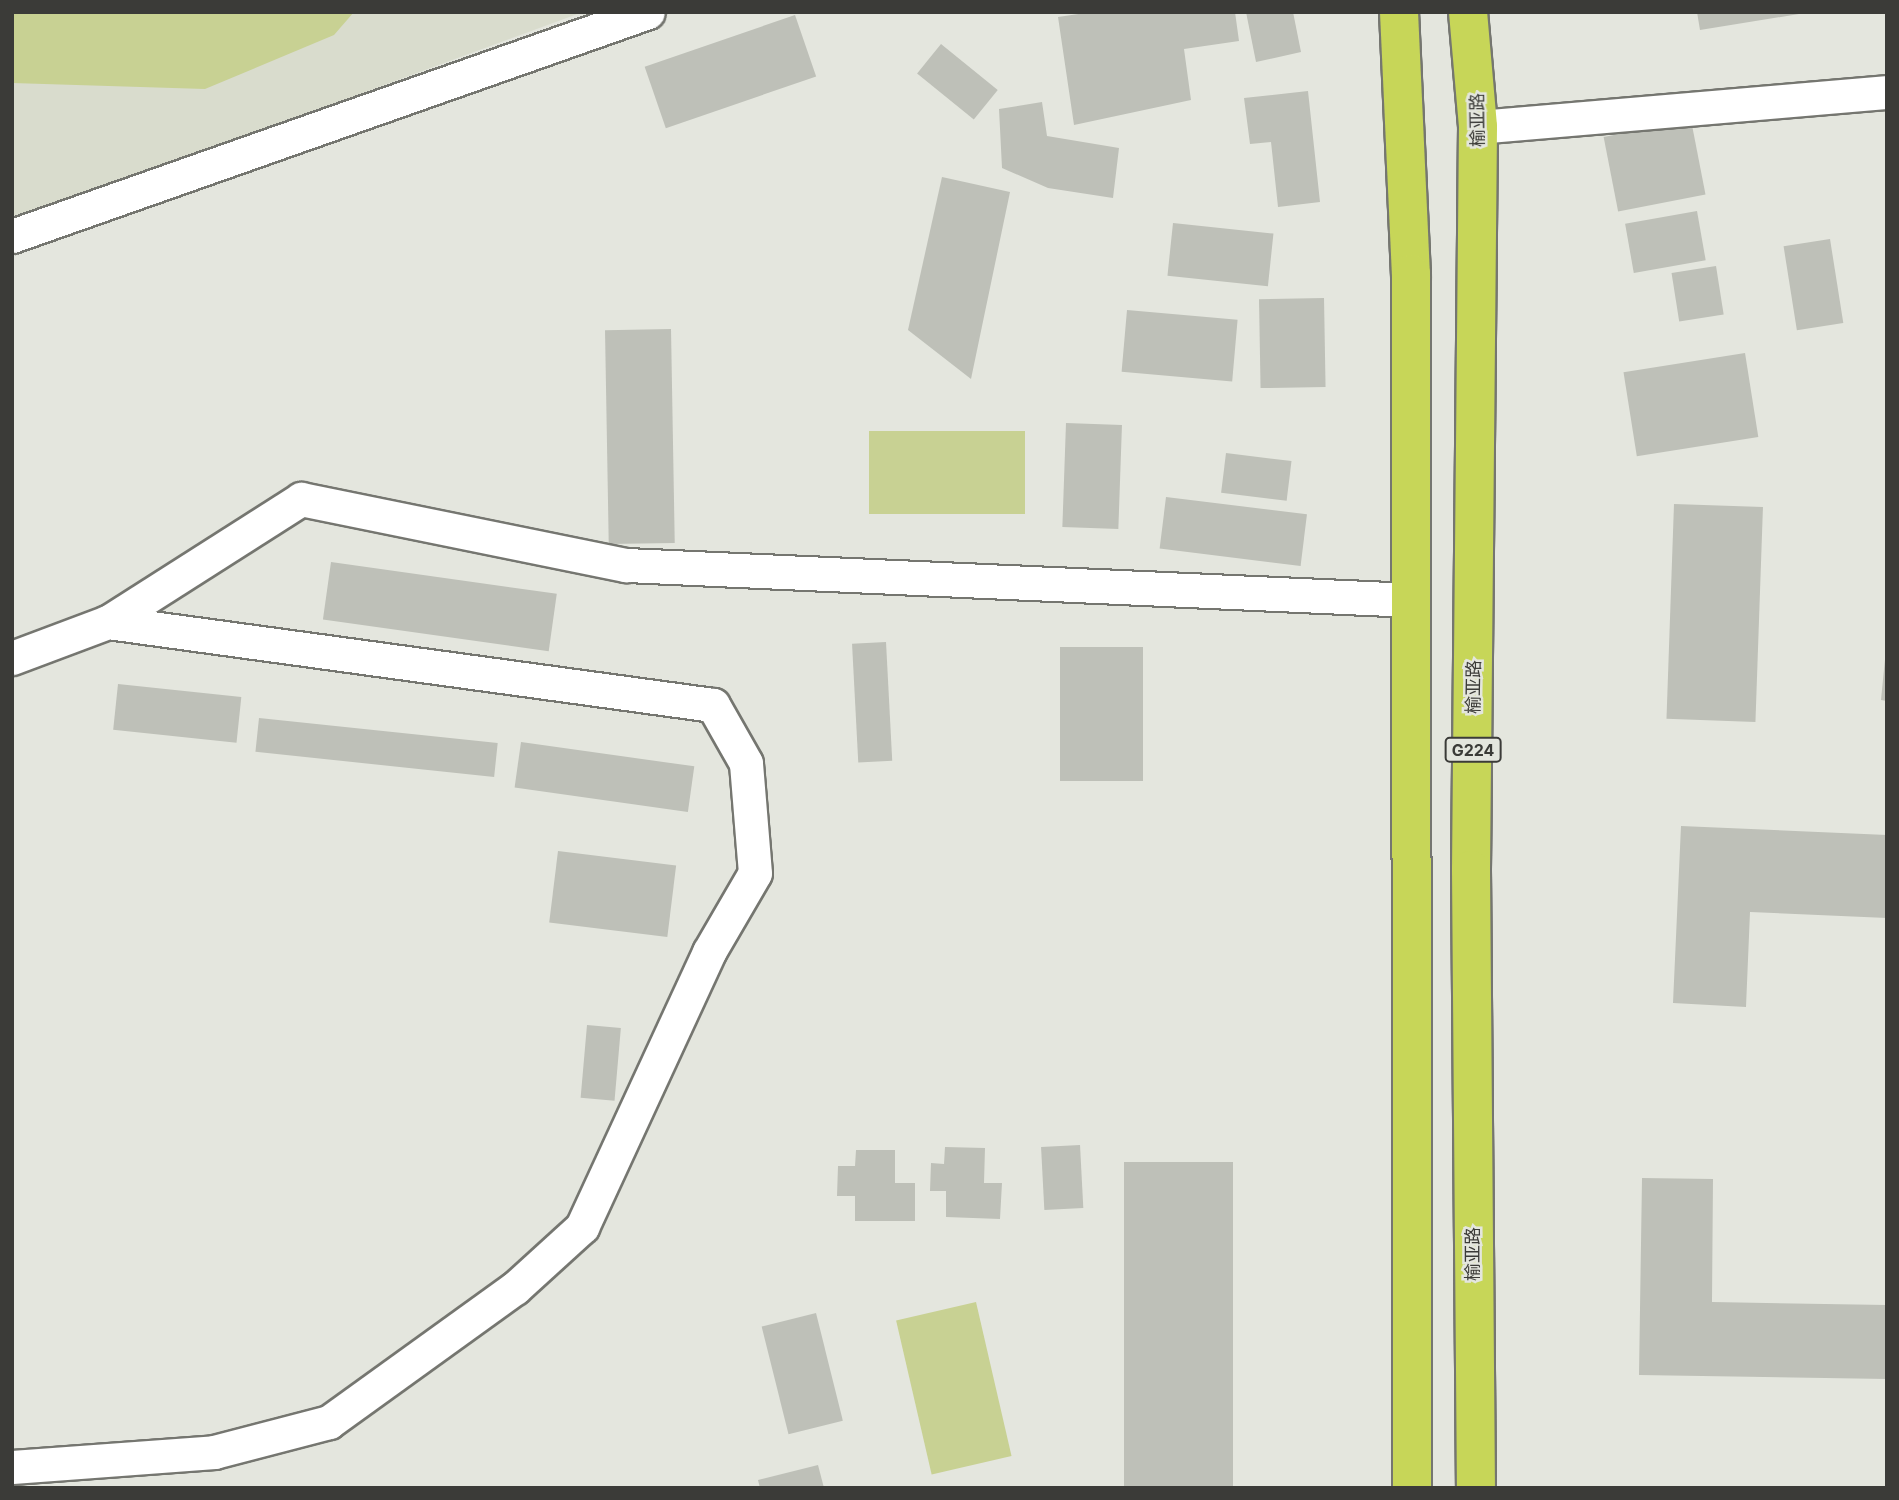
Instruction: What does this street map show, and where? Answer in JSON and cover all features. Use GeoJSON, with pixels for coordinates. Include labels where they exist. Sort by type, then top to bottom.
{"type":"FeatureCollection","features":[{"type":"Feature","properties":{"kind":"highway"},"geometry":{"type":"LineString","coordinates":[[1399,12],[1411,274],[1412,1488]]}},
{"type":"Feature","properties":{"kind":"highway","name":"榆亚路"},"geometry":{"type":"LineString","coordinates":[[1468,12],[1478,127],[1471,870],[1476,1488]]}},
{"type":"Feature","properties":{"kind":"street"},"geometry":{"type":"LineString","coordinates":[[12,236],[648,12]]}},
{"type":"Feature","properties":{"kind":"street"},"geometry":{"type":"LineString","coordinates":[[1478,127],[1887,92]]}},
{"type":"Feature","properties":{"kind":"street"},"geometry":{"type":"LineString","coordinates":[[12,658],[108,622],[301,499],[626,565],[1412,600]]}},
{"type":"Feature","properties":{"kind":"street"},"geometry":{"type":"LineString","coordinates":[[12,1467],[214,1451],[329,1422],[515,1288],[582,1227],[709,952],[755,873],[746,762],[713,705],[108,622]]}},
{"type":"Feature","properties":{"kind":"shaded area"},"geometry":{"type":"Polygon","coordinates":[[[12,12],[583,12],[12,222],[12,12]]]}},
{"type":"Feature","properties":{"kind":"green space"},"geometry":{"type":"Polygon","coordinates":[[[12,12],[354,12],[334,35],[205,89],[12,83],[12,12]]]}},
{"type":"Feature","properties":{"kind":"green space"},"geometry":{"type":"Polygon","coordinates":[[[869,431],[1025,431],[1025,514],[869,514],[869,431]]]}},
{"type":"Feature","properties":{"kind":"green space"},"geometry":{"type":"Polygon","coordinates":[[[976,1302],[1012,1456],[932,1474],[896,1320],[976,1302]]]}},
{"type":"Feature","properties":{"kind":"building"},"geometry":{"type":"Polygon","coordinates":[[[1092,12],[1235,12],[1239,41],[1184,49],[1191,100],[1074,125],[1058,17],[1092,12]]]}},
{"type":"Feature","properties":{"kind":"building"},"geometry":{"type":"Polygon","coordinates":[[[1246,12],[1293,12],[1301,52],[1256,62],[1246,12]]]}},
{"type":"Feature","properties":{"kind":"building"},"geometry":{"type":"Polygon","coordinates":[[[1697,12],[1799,12],[1799,14],[1700,30],[1697,12]]]}},
{"type":"Feature","properties":{"kind":"building"},"geometry":{"type":"Polygon","coordinates":[[[795,15],[816,76],[666,128],[645,67],[795,15]]]}},
{"type":"Feature","properties":{"kind":"building"},"geometry":{"type":"Polygon","coordinates":[[[941,44],[998,90],[974,119],[917,74],[941,44]]]}},
{"type":"Feature","properties":{"kind":"building"},"geometry":{"type":"Polygon","coordinates":[[[1308,91],[1320,202],[1278,207],[1271,142],[1250,144],[1244,98],[1308,91]]]}},
{"type":"Feature","properties":{"kind":"building"},"geometry":{"type":"Polygon","coordinates":[[[1042,102],[1047,136],[1119,148],[1113,198],[1048,188],[1002,168],[999,109],[1042,102]]]}},
{"type":"Feature","properties":{"kind":"building"},"geometry":{"type":"Polygon","coordinates":[[[1691,120],[1706,195],[1618,212],[1604,137],[1691,120]]]}},
{"type":"Feature","properties":{"kind":"building"},"geometry":{"type":"Polygon","coordinates":[[[942,177],[1010,192],[971,379],[908,330],[942,177]]]}},
{"type":"Feature","properties":{"kind":"building"},"geometry":{"type":"Polygon","coordinates":[[[1697,211],[1706,260],[1634,273],[1625,224],[1697,211]]]}},
{"type":"Feature","properties":{"kind":"building"},"geometry":{"type":"Polygon","coordinates":[[[1173,223],[1273,234],[1268,286],[1167,276],[1173,223]]]}},
{"type":"Feature","properties":{"kind":"building"},"geometry":{"type":"Polygon","coordinates":[[[1830,239],[1843,323],[1797,330],[1784,246],[1830,239]]]}},
{"type":"Feature","properties":{"kind":"building"},"geometry":{"type":"Polygon","coordinates":[[[1716,266],[1724,314],[1679,321],[1672,273],[1716,266]]]}},
{"type":"Feature","properties":{"kind":"building"},"geometry":{"type":"Polygon","coordinates":[[[1324,298],[1326,387],[1261,388],[1259,299],[1324,298]]]}},
{"type":"Feature","properties":{"kind":"building"},"geometry":{"type":"Polygon","coordinates":[[[1127,310],[1238,320],[1232,381],[1122,372],[1127,310]]]}},
{"type":"Feature","properties":{"kind":"building"},"geometry":{"type":"Polygon","coordinates":[[[671,329],[675,543],[609,544],[605,330],[671,329]]]}},
{"type":"Feature","properties":{"kind":"building"},"geometry":{"type":"Polygon","coordinates":[[[1745,353],[1758,437],[1637,456],[1624,372],[1745,353]]]}},
{"type":"Feature","properties":{"kind":"building"},"geometry":{"type":"Polygon","coordinates":[[[1066,423],[1122,425],[1118,529],[1062,527],[1066,423]]]}},
{"type":"Feature","properties":{"kind":"building"},"geometry":{"type":"Polygon","coordinates":[[[1226,453],[1292,461],[1287,501],[1221,493],[1226,453]]]}},
{"type":"Feature","properties":{"kind":"building"},"geometry":{"type":"Polygon","coordinates":[[[1166,497],[1307,514],[1301,566],[1160,549],[1166,497]]]}},
{"type":"Feature","properties":{"kind":"building"},"geometry":{"type":"Polygon","coordinates":[[[1674,504],[1763,507],[1755,722],[1666,719],[1674,504]]]}},
{"type":"Feature","properties":{"kind":"building"},"geometry":{"type":"Polygon","coordinates":[[[331,562],[557,594],[549,651],[323,619],[331,562]]]}},
{"type":"Feature","properties":{"kind":"building"},"geometry":{"type":"Polygon","coordinates":[[[1887,639],[1887,701],[1881,700],[1887,639]]]}},
{"type":"Feature","properties":{"kind":"building"},"geometry":{"type":"Polygon","coordinates":[[[886,642],[892,761],[858,763],[852,644],[886,642]]]}},
{"type":"Feature","properties":{"kind":"building"},"geometry":{"type":"Polygon","coordinates":[[[1060,647],[1143,647],[1143,781],[1060,781],[1060,647]]]}},
{"type":"Feature","properties":{"kind":"building"},"geometry":{"type":"Polygon","coordinates":[[[118,684],[241,697],[237,743],[113,730],[118,684]]]}},
{"type":"Feature","properties":{"kind":"building"},"geometry":{"type":"Polygon","coordinates":[[[259,718],[498,743],[494,777],[255,752],[259,718]]]}},
{"type":"Feature","properties":{"kind":"building"},"geometry":{"type":"Polygon","coordinates":[[[521,742],[694,766],[688,812],[515,788],[521,742]]]}},
{"type":"Feature","properties":{"kind":"building"},"geometry":{"type":"Polygon","coordinates":[[[1681,826],[1887,835],[1887,918],[1750,912],[1746,1007],[1673,1003],[1681,826]]]}},
{"type":"Feature","properties":{"kind":"building"},"geometry":{"type":"Polygon","coordinates":[[[558,851],[676,866],[667,937],[549,922],[558,851]]]}},
{"type":"Feature","properties":{"kind":"building"},"geometry":{"type":"Polygon","coordinates":[[[587,1025],[621,1028],[615,1101],[581,1098],[587,1025]]]}},
{"type":"Feature","properties":{"kind":"building"},"geometry":{"type":"Polygon","coordinates":[[[1080,1145],[1083,1208],[1044,1210],[1041,1147],[1080,1145]]]}},
{"type":"Feature","properties":{"kind":"building"},"geometry":{"type":"Polygon","coordinates":[[[945,1147],[985,1148],[984,1183],[1002,1183],[1000,1219],[946,1217],[946,1191],[930,1191],[931,1163],[944,1164],[945,1147]]]}},
{"type":"Feature","properties":{"kind":"building"},"geometry":{"type":"Polygon","coordinates":[[[856,1150],[895,1150],[895,1183],[915,1183],[915,1221],[855,1221],[855,1196],[837,1196],[838,1166],[855,1166],[856,1150]]]}},
{"type":"Feature","properties":{"kind":"building"},"geometry":{"type":"Polygon","coordinates":[[[1124,1162],[1233,1162],[1233,1488],[1124,1488],[1124,1162]]]}},
{"type":"Feature","properties":{"kind":"building"},"geometry":{"type":"Polygon","coordinates":[[[1642,1178],[1713,1179],[1712,1302],[1887,1305],[1887,1379],[1639,1375],[1642,1178]]]}},
{"type":"Feature","properties":{"kind":"building"},"geometry":{"type":"Polygon","coordinates":[[[816,1313],[843,1421],[789,1434],[762,1327],[816,1313]]]}},
{"type":"Feature","properties":{"kind":"building"},"geometry":{"type":"Polygon","coordinates":[[[818,1465],[824,1488],[760,1488],[758,1480],[818,1465]]]}}]}
